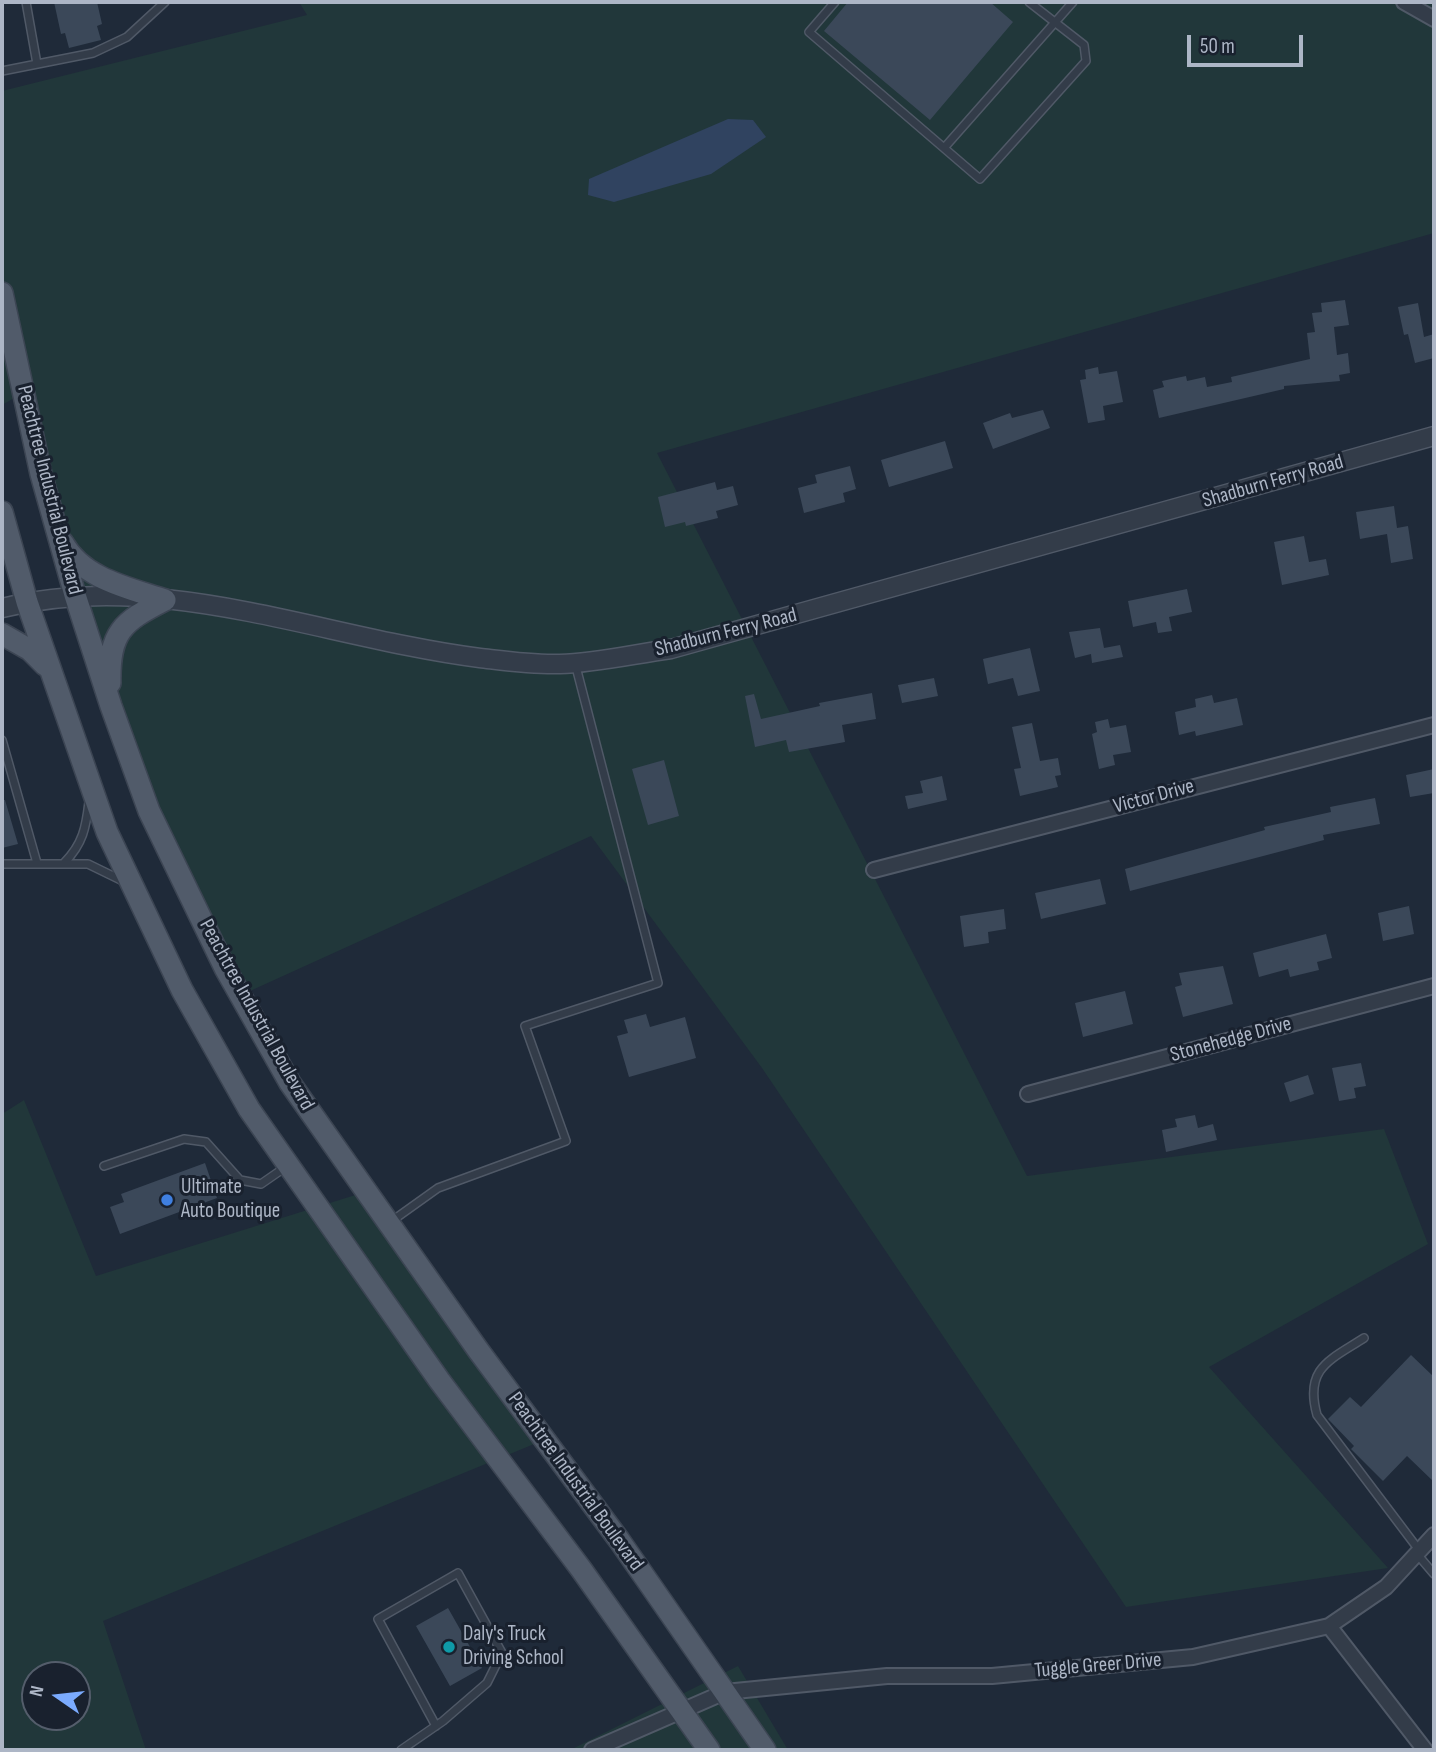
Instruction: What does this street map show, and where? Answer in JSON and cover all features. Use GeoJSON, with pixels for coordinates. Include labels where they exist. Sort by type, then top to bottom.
{"type":"FeatureCollection","features":[{"type":"Feature","properties":{"kind":"main road","name":"Peachtree Industrial Boulevard"},"geometry":{"type":"LineString","coordinates":[[2,293],[41,474],[75,595],[111,706],[149,811],[225,968],[290,1083],[485,1360],[619,1540],[765,1750]]}},
{"type":"Feature","properties":{"kind":"main road"},"geometry":{"type":"LineString","coordinates":[[2,512],[27,602],[91,790],[131,886],[249,1110],[439,1380],[709,1750]]}},
{"type":"Feature","properties":{"kind":"main road"},"geometry":{"type":"LineString","coordinates":[[58,535],[79,563],[102,578],[165,600]]}},
{"type":"Feature","properties":{"kind":"main road"},"geometry":{"type":"LineString","coordinates":[[111,706],[110,661],[112,644],[120,627],[165,600]]}},
{"type":"Feature","properties":{"kind":"main road"},"geometry":{"type":"LineString","coordinates":[[2,634],[30,650],[49,670]]}},
{"type":"Feature","properties":{"kind":"street"},"geometry":{"type":"LineString","coordinates":[[1404,2],[1434,19]]}},
{"type":"Feature","properties":{"kind":"street","name":"Shadburn Ferry Road"},"geometry":{"type":"LineString","coordinates":[[2,608],[75,595],[165,600],[286,619],[479,658],[575,663],[671,649],[1434,436]]}},
{"type":"Feature","properties":{"kind":"street","name":"Victor Drive"},"geometry":{"type":"LineString","coordinates":[[874,870],[1434,725]]}},
{"type":"Feature","properties":{"kind":"street","name":"Stonehedge Drive"},"geometry":{"type":"LineString","coordinates":[[1028,1094],[1434,986]]}},
{"type":"Feature","properties":{"kind":"street","name":"Tuggle Greer Drive"},"geometry":{"type":"LineString","coordinates":[[592,1750],[725,1692],[887,1676],[992,1676],[1193,1657],[1329,1626],[1386,1587],[1434,1535]]}},
{"type":"Feature","properties":{"kind":"street"},"geometry":{"type":"LineString","coordinates":[[1329,1626],[1425,1750]]}},
{"type":"Feature","properties":{"kind":"lane"},"geometry":{"type":"LineString","coordinates":[[26,2],[37,64]]}},
{"type":"Feature","properties":{"kind":"lane"},"geometry":{"type":"LineString","coordinates":[[2,71],[93,53],[127,37],[165,2]]}},
{"type":"Feature","properties":{"kind":"lane"},"geometry":{"type":"LineString","coordinates":[[835,2],[809,32],[980,179],[1086,61],[1084,46],[1029,2]]}},
{"type":"Feature","properties":{"kind":"lane"},"geometry":{"type":"LineString","coordinates":[[944,148],[1073,2]]}},
{"type":"Feature","properties":{"kind":"lane"},"geometry":{"type":"LineString","coordinates":[[389,1223],[438,1188],[566,1141],[525,1026],[658,983],[575,663]]}},
{"type":"Feature","properties":{"kind":"lane"},"geometry":{"type":"LineString","coordinates":[[2,740],[37,863]]}},
{"type":"Feature","properties":{"kind":"lane"},"geometry":{"type":"LineString","coordinates":[[64,863],[77,850],[85,832],[91,790]]}},
{"type":"Feature","properties":{"kind":"lane"},"geometry":{"type":"LineString","coordinates":[[2,864],[88,864],[131,886]]}},
{"type":"Feature","properties":{"kind":"lane"},"geometry":{"type":"LineString","coordinates":[[104,1166],[184,1139],[206,1142],[240,1180],[261,1184],[288,1165]]}},
{"type":"Feature","properties":{"kind":"lane"},"geometry":{"type":"LineString","coordinates":[[1364,1338],[1323,1364],[1315,1379],[1313,1400],[1317,1415],[1434,1574]]}},
{"type":"Feature","properties":{"kind":"lane"},"geometry":{"type":"LineString","coordinates":[[401,1750],[436,1726],[486,1682],[502,1653],[458,1573],[378,1619],[436,1726]]}},
{"type":"Feature","properties":{"kind":"green space"},"geometry":{"type":"Polygon","coordinates":[[[299,2],[1434,2],[1434,233],[657,453],[1027,1176],[1384,1129],[1428,1244],[1209,1367],[1388,1568],[1126,1607],[762,1068],[591,836],[250,991],[135,784],[25,392],[2,405],[2,91],[307,15],[299,2]]]}},
{"type":"Feature","properties":{"kind":"green space"},"geometry":{"type":"Polygon","coordinates":[[[24,1100],[96,1276],[365,1192],[544,1440],[103,1621],[146,1750],[2,1750],[2,1114],[24,1100]]]}},
{"type":"Feature","properties":{"kind":"green space"},"geometry":{"type":"Polygon","coordinates":[[[738,1666],[788,1750],[570,1750],[738,1666]]]}},
{"type":"Feature","properties":{"kind":"water"},"geometry":{"type":"Polygon","coordinates":[[[728,119],[753,120],[766,137],[711,174],[614,202],[588,195],[589,179],[728,119]]]}},
{"type":"Feature","properties":{"kind":"building"},"geometry":{"type":"Polygon","coordinates":[[[54,2],[97,2],[102,24],[97,26],[101,40],[69,48],[65,33],[61,34],[54,2]]]}},
{"type":"Feature","properties":{"kind":"building"},"geometry":{"type":"Polygon","coordinates":[[[848,2],[990,2],[1013,22],[930,120],[824,31],[848,2]]]}},
{"type":"Feature","properties":{"kind":"building"},"geometry":{"type":"Polygon","coordinates":[[[1345,300],[1349,325],[1334,327],[1337,355],[1348,353],[1350,373],[1339,375],[1340,381],[1284,386],[1284,389],[1159,418],[1153,390],[1164,387],[1162,381],[1186,376],[1187,381],[1205,377],[1207,387],[1232,382],[1231,377],[1310,359],[1307,333],[1315,332],[1312,313],[1322,312],[1321,303],[1345,300]]]}},
{"type":"Feature","properties":{"kind":"building"},"geometry":{"type":"Polygon","coordinates":[[[1418,303],[1424,337],[1434,334],[1434,358],[1415,363],[1408,334],[1404,335],[1398,307],[1418,303]]]}},
{"type":"Feature","properties":{"kind":"building"},"geometry":{"type":"Polygon","coordinates":[[[1098,367],[1099,374],[1117,371],[1123,402],[1103,406],[1105,420],[1088,423],[1080,380],[1086,379],[1085,370],[1098,367]]]}},
{"type":"Feature","properties":{"kind":"building"},"geometry":{"type":"Polygon","coordinates":[[[1043,410],[1050,428],[993,449],[983,423],[1010,413],[1012,418],[1043,410]]]}},
{"type":"Feature","properties":{"kind":"building"},"geometry":{"type":"Polygon","coordinates":[[[945,441],[953,468],[889,487],[881,460],[945,441]]]}},
{"type":"Feature","properties":{"kind":"building"},"geometry":{"type":"Polygon","coordinates":[[[850,466],[856,489],[843,493],[845,502],[804,513],[798,488],[817,483],[815,475],[850,466]]]}},
{"type":"Feature","properties":{"kind":"building"},"geometry":{"type":"Polygon","coordinates":[[[715,482],[717,490],[733,486],[738,505],[716,511],[718,518],[686,526],[685,522],[665,527],[658,497],[715,482]]]}},
{"type":"Feature","properties":{"kind":"building"},"geometry":{"type":"Polygon","coordinates":[[[1394,506],[1397,528],[1408,526],[1413,559],[1391,563],[1387,534],[1360,539],[1356,512],[1394,506]]]}},
{"type":"Feature","properties":{"kind":"building"},"geometry":{"type":"Polygon","coordinates":[[[1304,536],[1309,562],[1326,559],[1329,575],[1282,585],[1274,542],[1304,536]]]}},
{"type":"Feature","properties":{"kind":"building"},"geometry":{"type":"Polygon","coordinates":[[[1187,589],[1192,612],[1169,617],[1172,631],[1158,633],[1156,622],[1133,627],[1128,601],[1187,589]]]}},
{"type":"Feature","properties":{"kind":"building"},"geometry":{"type":"Polygon","coordinates":[[[1100,628],[1104,648],[1120,645],[1123,657],[1092,663],[1091,654],[1075,658],[1069,632],[1100,628]]]}},
{"type":"Feature","properties":{"kind":"building"},"geometry":{"type":"Polygon","coordinates":[[[1030,648],[1040,691],[1018,696],[1013,678],[988,684],[983,659],[1030,648]]]}},
{"type":"Feature","properties":{"kind":"building"},"geometry":{"type":"Polygon","coordinates":[[[934,678],[938,696],[902,703],[898,685],[934,678]]]}},
{"type":"Feature","properties":{"kind":"building"},"geometry":{"type":"Polygon","coordinates":[[[872,693],[876,719],[842,725],[845,742],[789,752],[786,740],[755,747],[745,696],[754,694],[761,719],[820,706],[819,703],[872,693]]]}},
{"type":"Feature","properties":{"kind":"building"},"geometry":{"type":"Polygon","coordinates":[[[1212,695],[1214,703],[1237,698],[1243,725],[1196,736],[1195,731],[1179,735],[1175,712],[1196,707],[1195,699],[1212,695]]]}},
{"type":"Feature","properties":{"kind":"building"},"geometry":{"type":"Polygon","coordinates":[[[1108,719],[1110,728],[1126,725],[1131,752],[1113,755],[1115,765],[1099,769],[1092,734],[1097,732],[1095,722],[1108,719]]]}},
{"type":"Feature","properties":{"kind":"building"},"geometry":{"type":"Polygon","coordinates":[[[1032,723],[1040,761],[1058,758],[1061,775],[1055,776],[1058,787],[1020,796],[1014,769],[1021,768],[1012,727],[1032,723]]]}},
{"type":"Feature","properties":{"kind":"building"},"geometry":{"type":"Polygon","coordinates":[[[664,760],[679,816],[648,825],[632,769],[664,760]]]}},
{"type":"Feature","properties":{"kind":"building"},"geometry":{"type":"Polygon","coordinates":[[[1434,769],[1434,793],[1410,797],[1406,775],[1434,769]]]}},
{"type":"Feature","properties":{"kind":"building"},"geometry":{"type":"Polygon","coordinates":[[[942,776],[947,800],[908,809],[905,796],[923,793],[920,781],[942,776]]]}},
{"type":"Feature","properties":{"kind":"building"},"geometry":{"type":"Polygon","coordinates":[[[1375,798],[1380,824],[1323,835],[1324,840],[1130,891],[1125,869],[1265,830],[1264,827],[1331,812],[1330,807],[1375,798]]]}},
{"type":"Feature","properties":{"kind":"building"},"geometry":{"type":"Polygon","coordinates":[[[2,800],[5,800],[18,844],[2,848],[2,800]]]}},
{"type":"Feature","properties":{"kind":"building"},"geometry":{"type":"Polygon","coordinates":[[[1100,879],[1106,904],[1041,919],[1035,893],[1100,879]]]}},
{"type":"Feature","properties":{"kind":"building"},"geometry":{"type":"Polygon","coordinates":[[[1409,906],[1414,934],[1383,941],[1378,913],[1409,906]]]}},
{"type":"Feature","properties":{"kind":"building"},"geometry":{"type":"Polygon","coordinates":[[[1004,909],[1006,929],[988,932],[989,943],[964,947],[960,916],[1004,909]]]}},
{"type":"Feature","properties":{"kind":"building"},"geometry":{"type":"Polygon","coordinates":[[[1326,934],[1332,958],[1317,962],[1319,970],[1290,977],[1288,969],[1259,977],[1253,953],[1326,934]]]}},
{"type":"Feature","properties":{"kind":"building"},"geometry":{"type":"Polygon","coordinates":[[[1223,966],[1233,1004],[1183,1017],[1175,987],[1182,985],[1179,973],[1223,966]]]}},
{"type":"Feature","properties":{"kind":"building"},"geometry":{"type":"Polygon","coordinates":[[[1125,991],[1133,1024],[1083,1037],[1075,1003],[1125,991]]]}},
{"type":"Feature","properties":{"kind":"building"},"geometry":{"type":"Polygon","coordinates":[[[646,1014],[650,1027],[685,1017],[696,1058],[629,1077],[617,1036],[628,1033],[624,1020],[646,1014]]]}},
{"type":"Feature","properties":{"kind":"building"},"geometry":{"type":"Polygon","coordinates":[[[1361,1063],[1366,1086],[1354,1088],[1356,1098],[1339,1101],[1332,1068],[1361,1063]]]}},
{"type":"Feature","properties":{"kind":"building"},"geometry":{"type":"Polygon","coordinates":[[[1308,1075],[1314,1094],[1290,1102],[1284,1083],[1308,1075]]]}},
{"type":"Feature","properties":{"kind":"building"},"geometry":{"type":"Polygon","coordinates":[[[1195,1115],[1198,1128],[1213,1124],[1217,1140],[1166,1152],[1162,1130],[1177,1127],[1175,1119],[1195,1115]]]}},
{"type":"Feature","properties":{"kind":"building","name":"Ultimate Auto Boutique"},"geometry":{"type":"Polygon","coordinates":[[[205,1163],[217,1198],[120,1234],[110,1207],[124,1202],[121,1194],[205,1163]]]}},
{"type":"Feature","properties":{"kind":"building"},"geometry":{"type":"Polygon","coordinates":[[[1411,1355],[1434,1377],[1434,1482],[1407,1456],[1383,1481],[1351,1449],[1354,1446],[1328,1419],[1350,1397],[1361,1407],[1411,1355]]]}},
{"type":"Feature","properties":{"kind":"building","name":"Daly's Truck Driving School"},"geometry":{"type":"Polygon","coordinates":[[[448,1608],[482,1668],[450,1686],[416,1626],[448,1608]]]}},
{"type":"Feature","properties":{"kind":"place","name":"Ultimate Auto Boutique"},"geometry":{"type":"Point","coordinates":[167,1200]}},
{"type":"Feature","properties":{"kind":"place","name":"Daly's Truck Driving School"},"geometry":{"type":"Point","coordinates":[449,1647]}}]}
